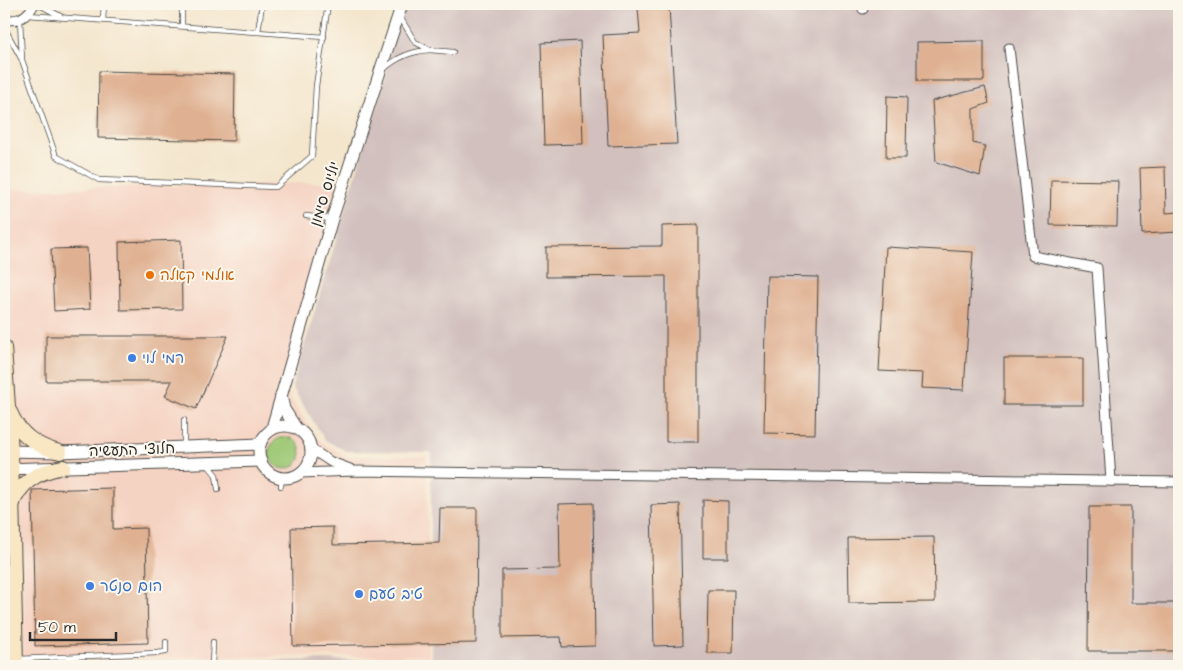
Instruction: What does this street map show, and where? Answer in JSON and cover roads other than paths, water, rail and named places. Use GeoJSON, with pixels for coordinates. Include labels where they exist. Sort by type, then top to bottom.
{"type":"FeatureCollection","features":[{"type":"Feature","properties":{"kind":"main road"},"geometry":{"type":"LineString","coordinates":[[4,347],[8,406],[7,469],[12,509],[16,662]]}},
{"type":"Feature","properties":{"kind":"main road"},"geometry":{"type":"LineString","coordinates":[[8,406],[22,432],[41,446],[60,452]]}},
{"type":"Feature","properties":{"kind":"main road"},"geometry":{"type":"LineString","coordinates":[[12,509],[22,487],[35,476],[42,471],[63,467]]}},
{"type":"Feature","properties":{"kind":"street"},"geometry":{"type":"LineString","coordinates":[[4,18],[23,17],[34,4]]}},
{"type":"Feature","properties":{"kind":"street","name":"יוליוס סימון"},"geometry":{"type":"LineString","coordinates":[[272,428],[332,219],[400,9]]}},
{"type":"Feature","properties":{"kind":"street"},"geometry":{"type":"LineString","coordinates":[[1009,48],[1033,256],[1097,268],[1111,481]]}},
{"type":"Feature","properties":{"kind":"street"},"geometry":{"type":"LineString","coordinates":[[281,394],[284,409],[296,428],[308,440],[311,449],[308,464],[300,473],[282,482],[269,472],[261,462],[260,444],[267,432],[272,428],[288,426],[296,428]]}},
{"type":"Feature","properties":{"kind":"street","name":"חלוצי התעשיה"},"geometry":{"type":"LineString","coordinates":[[7,451],[60,452],[260,444]]}},
{"type":"Feature","properties":{"kind":"street"},"geometry":{"type":"LineString","coordinates":[[311,449],[331,462],[354,471]]}},
{"type":"Feature","properties":{"kind":"street","name":"חלוצי התעשיה"},"geometry":{"type":"LineString","coordinates":[[7,469],[261,462]]}},
{"type":"Feature","properties":{"kind":"street"},"geometry":{"type":"LineString","coordinates":[[300,473],[354,471],[1179,482]]}},
{"type":"Feature","properties":{"kind":"lane"},"geometry":{"type":"LineString","coordinates":[[38,4],[63,17]]}},
{"type":"Feature","properties":{"kind":"lane"},"geometry":{"type":"LineString","coordinates":[[103,20],[104,4]]}},
{"type":"Feature","properties":{"kind":"lane"},"geometry":{"type":"LineString","coordinates":[[182,4],[182,26]]}},
{"type":"Feature","properties":{"kind":"lane"},"geometry":{"type":"LineString","coordinates":[[258,32],[262,4]]}},
{"type":"Feature","properties":{"kind":"lane"},"geometry":{"type":"LineString","coordinates":[[4,27],[22,60],[56,156],[99,180],[276,187],[312,156],[316,86],[328,4]]}},
{"type":"Feature","properties":{"kind":"lane"},"geometry":{"type":"LineString","coordinates":[[400,9],[415,42],[430,50]]}},
{"type":"Feature","properties":{"kind":"lane"},"geometry":{"type":"LineString","coordinates":[[22,60],[23,17],[63,17],[324,37]]}},
{"type":"Feature","properties":{"kind":"lane"},"geometry":{"type":"LineString","coordinates":[[378,75],[398,58],[412,53],[430,50],[453,52]]}},
{"type":"Feature","properties":{"kind":"lane"},"geometry":{"type":"LineString","coordinates":[[306,216],[332,219]]}},
{"type":"Feature","properties":{"kind":"lane"},"geometry":{"type":"LineString","coordinates":[[184,420],[184,448]]}},
{"type":"Feature","properties":{"kind":"lane"},"geometry":{"type":"LineString","coordinates":[[199,463],[213,470],[218,489]]}},
{"type":"Feature","properties":{"kind":"lane"},"geometry":{"type":"LineString","coordinates":[[16,662],[166,652],[166,642]]}},
{"type":"Feature","properties":{"kind":"lane"},"geometry":{"type":"LineString","coordinates":[[212,666],[213,642]]}},
{"type":"Feature","properties":{"kind":"place","name":"אולמי קאלה"},"geometry":{"type":"Point","coordinates":[150,275]}},
{"type":"Feature","properties":{"kind":"place","name":"רמי לוי"},"geometry":{"type":"Point","coordinates":[132,358]}},
{"type":"Feature","properties":{"kind":"place","name":"הום סנטר"},"geometry":{"type":"Point","coordinates":[90,586]}},
{"type":"Feature","properties":{"kind":"place","name":"טיב טעם"},"geometry":{"type":"Point","coordinates":[359,594]}}]}
